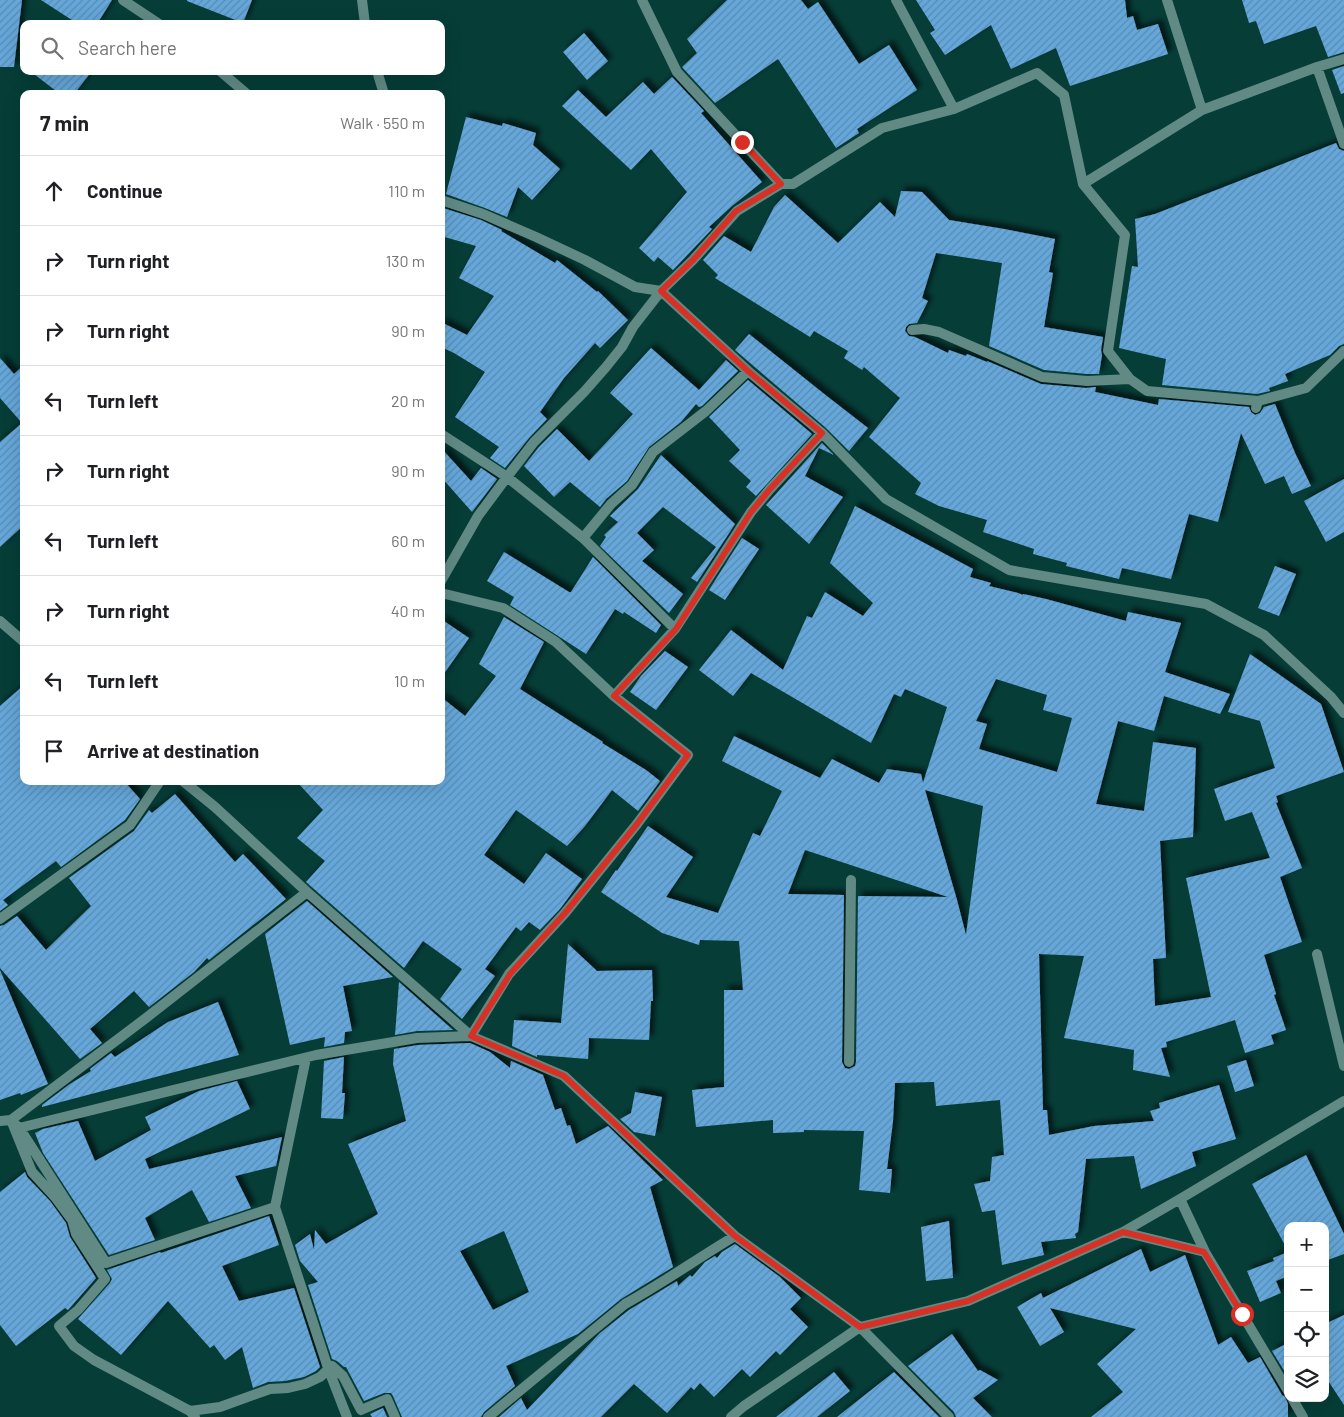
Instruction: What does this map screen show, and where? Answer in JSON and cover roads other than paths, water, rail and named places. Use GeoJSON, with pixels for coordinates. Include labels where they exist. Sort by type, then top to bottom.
{"type":"FeatureCollection","features":[{"type":"Feature","properties":{"kind":"street"},"geometry":{"type":"LineString","coordinates":[[123,0],[153,20]]}},
{"type":"Feature","properties":{"kind":"street"},"geometry":{"type":"LineString","coordinates":[[362,0],[365,20]]}},
{"type":"Feature","properties":{"kind":"street"},"geometry":{"type":"LineString","coordinates":[[642,0],[677,72],[781,184]]}},
{"type":"Feature","properties":{"kind":"street"},"geometry":{"type":"LineString","coordinates":[[896,0],[954,109]]}},
{"type":"Feature","properties":{"kind":"street"},"geometry":{"type":"LineString","coordinates":[[1167,0],[1202,110]]}},
{"type":"Feature","properties":{"kind":"street"},"geometry":{"type":"LineString","coordinates":[[1084,184],[1202,110],[1317,67],[1344,59]]}},
{"type":"Feature","properties":{"kind":"street"},"geometry":{"type":"LineString","coordinates":[[1317,67],[1344,144]]}},
{"type":"Feature","properties":{"kind":"street"},"geometry":{"type":"LineString","coordinates":[[445,575],[478,516],[534,442],[606,367],[622,347],[633,327],[661,291],[693,260],[736,211],[781,184],[793,184],[882,128],[954,109],[1038,73],[1064,95],[1084,184],[1125,235],[1108,351],[1130,379],[1147,391],[1256,405],[1306,388],[1344,351]]}},
{"type":"Feature","properties":{"kind":"street"},"geometry":{"type":"LineString","coordinates":[[225,75],[243,90]]}},
{"type":"Feature","properties":{"kind":"street"},"geometry":{"type":"LineString","coordinates":[[378,75],[383,90]]}},
{"type":"Feature","properties":{"kind":"street"},"geometry":{"type":"LineString","coordinates":[[445,201],[483,214],[536,237],[585,260],[635,287],[661,291],[748,371],[822,433],[886,498],[1009,570],[1206,604],[1264,635],[1331,697],[1344,713]]}},
{"type":"Feature","properties":{"kind":"street"},"geometry":{"type":"LineString","coordinates":[[912,330],[924,329],[939,332],[990,356],[1042,377],[1087,381],[1130,379]]}},
{"type":"Feature","properties":{"kind":"street"},"geometry":{"type":"LineString","coordinates":[[583,538],[611,504],[632,486],[653,452],[706,412],[748,371]]}},
{"type":"Feature","properties":{"kind":"street"},"geometry":{"type":"LineString","coordinates":[[614,696],[676,629],[751,512],[822,433]]}},
{"type":"Feature","properties":{"kind":"street"},"geometry":{"type":"LineString","coordinates":[[445,437],[507,477],[583,538],[676,629]]}},
{"type":"Feature","properties":{"kind":"street"},"geometry":{"type":"LineString","coordinates":[[445,594],[503,608],[556,642],[614,696],[688,755],[631,832],[565,913],[510,974],[471,1036]]}},
{"type":"Feature","properties":{"kind":"street"},"geometry":{"type":"LineString","coordinates":[[0,621],[20,638]]}},
{"type":"Feature","properties":{"kind":"street"},"geometry":{"type":"LineString","coordinates":[[0,918],[130,825],[157,785]]}},
{"type":"Feature","properties":{"kind":"street"},"geometry":{"type":"LineString","coordinates":[[188,785],[215,807],[307,892],[471,1036],[564,1076],[735,1236],[860,1327],[949,1417]]}},
{"type":"Feature","properties":{"kind":"street"},"geometry":{"type":"LineString","coordinates":[[849,1062],[851,880]]}},
{"type":"Feature","properties":{"kind":"street"},"geometry":{"type":"LineString","coordinates":[[5,1121],[146,1018],[307,892]]}},
{"type":"Feature","properties":{"kind":"street"},"geometry":{"type":"LineString","coordinates":[[1317,954],[1344,1066]]}},
{"type":"Feature","properties":{"kind":"street"},"geometry":{"type":"LineString","coordinates":[[18,1128],[306,1058],[417,1038],[471,1036]]}},
{"type":"Feature","properties":{"kind":"street"},"geometry":{"type":"LineString","coordinates":[[306,1058],[274,1207],[328,1368],[347,1417]]}},
{"type":"Feature","properties":{"kind":"street"},"geometry":{"type":"LineString","coordinates":[[731,1417],[744,1406],[860,1327],[968,1301],[1123,1232],[1344,1102]]}},
{"type":"Feature","properties":{"kind":"street"},"geometry":{"type":"LineString","coordinates":[[5,1121],[18,1128],[106,1263],[274,1207]]}},
{"type":"Feature","properties":{"kind":"street"},"geometry":{"type":"LineString","coordinates":[[5,1121],[32,1172],[55,1197],[72,1220],[76,1234],[105,1279],[78,1310],[59,1326],[74,1346],[94,1360],[192,1414],[220,1407],[270,1389],[288,1388],[305,1384],[320,1377],[332,1366],[343,1376],[361,1410],[387,1399],[395,1417]]}},
{"type":"Feature","properties":{"kind":"street"},"geometry":{"type":"LineString","coordinates":[[1180,1199],[1204,1252],[1284,1384]]}},
{"type":"Feature","properties":{"kind":"street"},"geometry":{"type":"LineString","coordinates":[[1123,1232],[1204,1252]]}},
{"type":"Feature","properties":{"kind":"street"},"geometry":{"type":"LineString","coordinates":[[488,1417],[626,1304],[735,1236]]}},
{"type":"Feature","properties":{"kind":"street"},"geometry":{"type":"LineString","coordinates":[[1294,1402],[1303,1417]]}}]}
